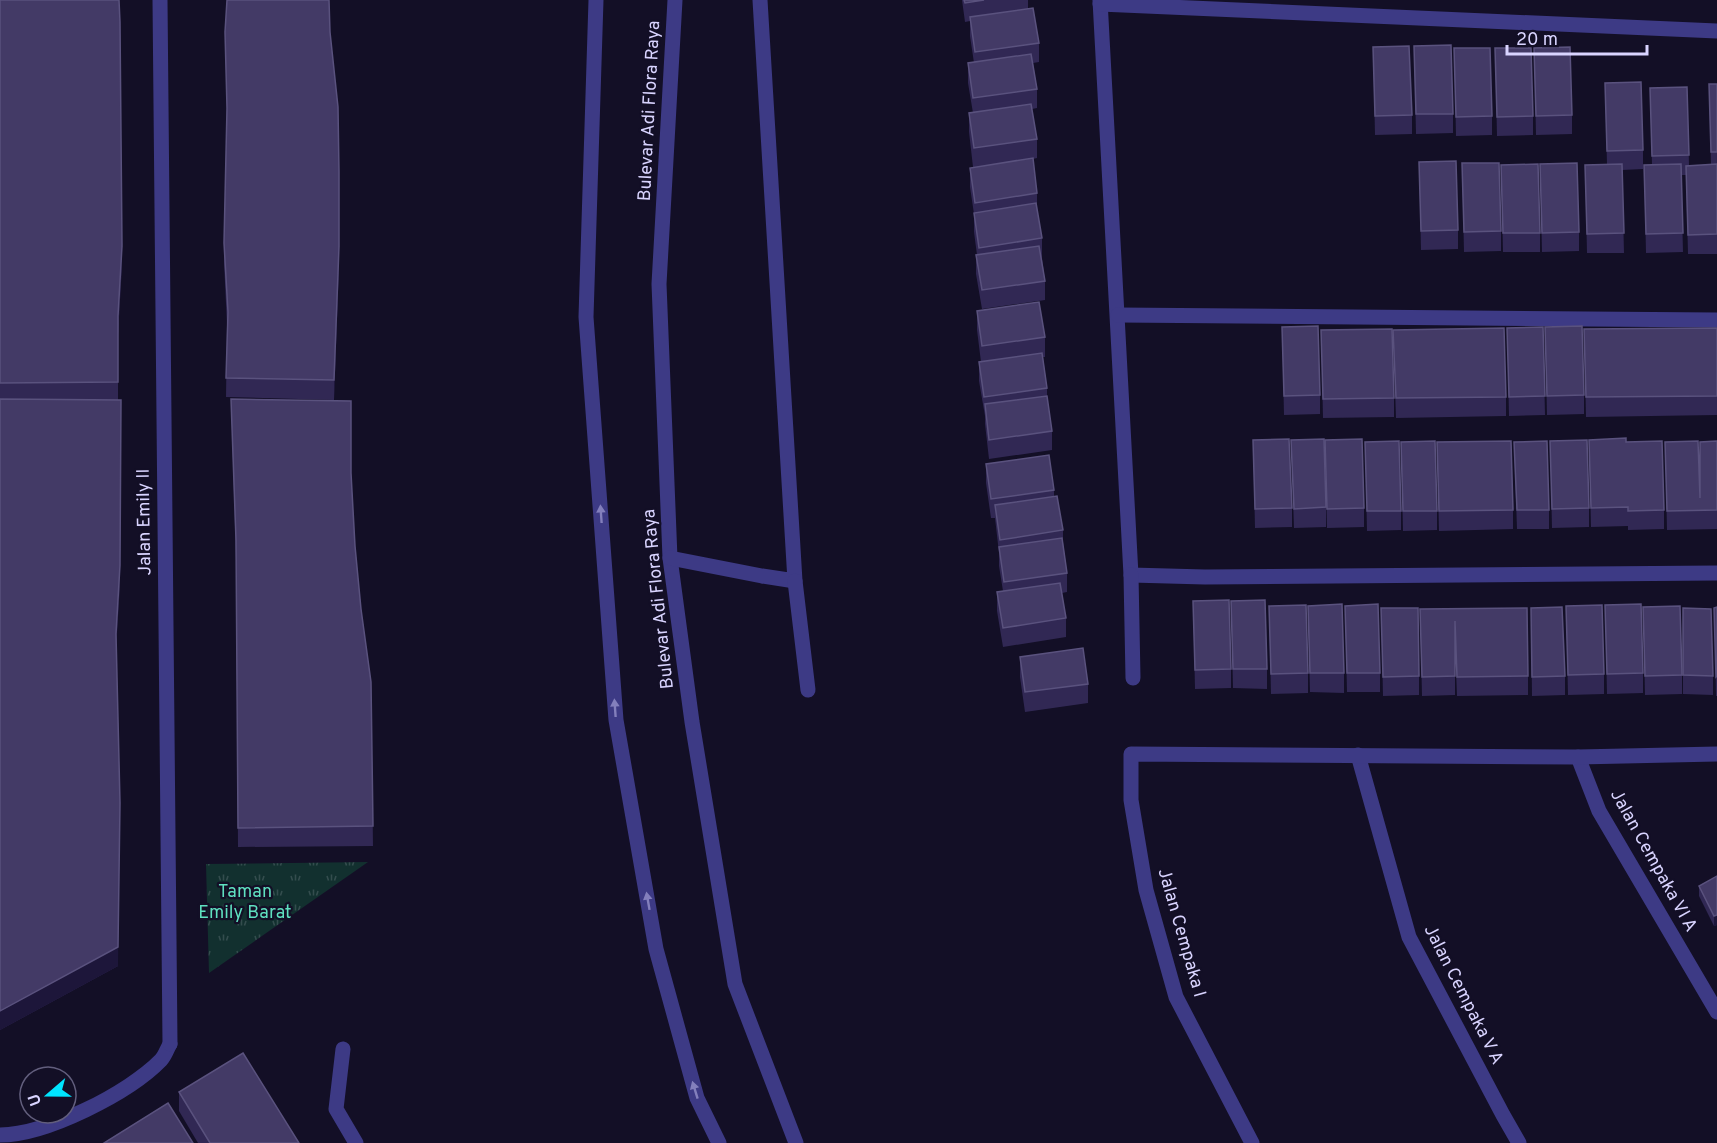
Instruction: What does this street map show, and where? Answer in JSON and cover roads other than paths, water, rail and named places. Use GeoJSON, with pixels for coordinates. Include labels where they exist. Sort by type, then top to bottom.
{"type":"FeatureCollection","features":[{"type":"Feature","properties":{"kind":"street","name":"Jalan Emily II"},"geometry":{"type":"LineString","coordinates":[[0,1135],[11,1135],[53,1123],[100,1103],[143,1075],[162,1059],[170,1044],[160,0]]}},
{"type":"Feature","properties":{"kind":"street"},"geometry":{"type":"LineString","coordinates":[[596,0],[586,317],[616,720],[656,949],[697,1098],[719,1143]]}},
{"type":"Feature","properties":{"kind":"street","name":"Bulevar Adi Flora Raya"},"geometry":{"type":"LineString","coordinates":[[675,0],[659,285],[670,558],[692,722],[735,984],[796,1143]]}},
{"type":"Feature","properties":{"kind":"street"},"geometry":{"type":"LineString","coordinates":[[760,0],[795,580],[808,690]]}},
{"type":"Feature","properties":{"kind":"street"},"geometry":{"type":"LineString","coordinates":[[1133,678],[1131,575],[1100,2],[1717,32]]}},
{"type":"Feature","properties":{"kind":"street"},"geometry":{"type":"LineString","coordinates":[[1118,315],[1717,321]]}},
{"type":"Feature","properties":{"kind":"street"},"geometry":{"type":"LineString","coordinates":[[670,558],[795,580]]}},
{"type":"Feature","properties":{"kind":"street"},"geometry":{"type":"LineString","coordinates":[[1131,575],[1204,577],[1717,573]]}},
{"type":"Feature","properties":{"kind":"street","name":"Jalan Cempaka I"},"geometry":{"type":"LineString","coordinates":[[1252,1143],[1176,997],[1146,890],[1131,800],[1131,754],[1358,754]]}},
{"type":"Feature","properties":{"kind":"street"},"geometry":{"type":"LineString","coordinates":[[1358,754],[1578,757],[1717,754]]}},
{"type":"Feature","properties":{"kind":"street","name":"Jalan Cempaka V A"},"geometry":{"type":"LineString","coordinates":[[1358,754],[1409,937],[1519,1143]]}},
{"type":"Feature","properties":{"kind":"street","name":"Jalan Cempaka VI A"},"geometry":{"type":"LineString","coordinates":[[1578,757],[1599,811],[1717,1012]]}},
{"type":"Feature","properties":{"kind":"street"},"geometry":{"type":"LineString","coordinates":[[343,1049],[336,1109],[356,1143]]}},
{"type":"Feature","properties":{"kind":"park label","name":"Taman Emily Barat"},"geometry":{"type":"Point","coordinates":[245,902]}}]}
